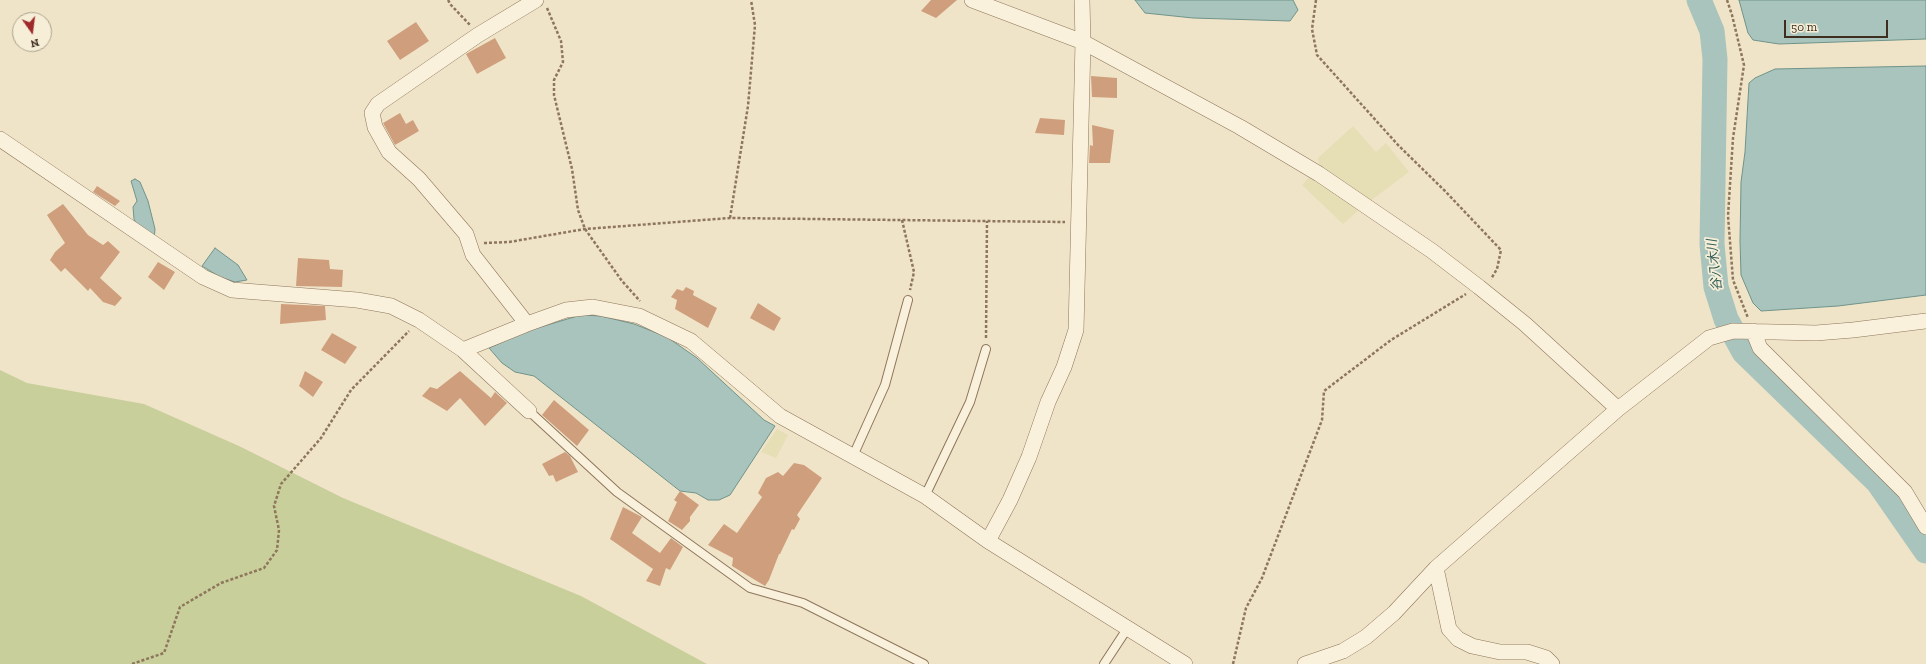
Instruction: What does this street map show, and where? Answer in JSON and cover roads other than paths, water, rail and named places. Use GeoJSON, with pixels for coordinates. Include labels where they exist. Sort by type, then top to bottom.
{"type":"FeatureCollection","features":[{"type":"Feature","properties":{"kind":"street"},"geometry":{"type":"LineString","coordinates":[[972,0],[1083,42],[1280,150],[1319,174],[1413,238],[1479,287],[1525,324],[1618,409]]}},
{"type":"Feature","properties":{"kind":"street"},"geometry":{"type":"LineString","coordinates":[[988,541],[1010,500],[1029,457],[1048,402],[1064,366],[1076,330],[1080,223],[1083,42],[1082,0]]}},
{"type":"Feature","properties":{"kind":"street"},"geometry":{"type":"LineString","coordinates":[[527,324],[473,255],[466,234],[419,179],[389,152],[374,127],[372,113],[378,104],[478,34],[541,3]]}},
{"type":"Feature","properties":{"kind":"street"},"geometry":{"type":"LineString","coordinates":[[0,139],[203,277],[232,290],[357,300],[391,306],[419,320],[463,350],[529,411]]}},
{"type":"Feature","properties":{"kind":"street"},"geometry":{"type":"LineString","coordinates":[[463,350],[566,310],[593,306],[639,316],[691,341],[780,416],[925,496],[988,541],[1097,607],[1127,629],[1185,664]]}},
{"type":"Feature","properties":{"kind":"street"},"geometry":{"type":"LineString","coordinates":[[1305,664],[1343,651],[1366,637],[1394,613],[1436,568],[1618,409],[1709,338],[1733,331],[1816,333],[1926,321]]}},
{"type":"Feature","properties":{"kind":"street"},"geometry":{"type":"LineString","coordinates":[[1753,331],[1760,348],[1905,492],[1926,527]]}},
{"type":"Feature","properties":{"kind":"street"},"geometry":{"type":"LineString","coordinates":[[1436,568],[1449,629],[1458,639],[1472,646],[1500,652],[1527,652],[1546,658],[1552,664]]}},
{"type":"Feature","properties":{"kind":"lane"},"geometry":{"type":"LineString","coordinates":[[852,456],[885,384],[908,300]]}},
{"type":"Feature","properties":{"kind":"lane"},"geometry":{"type":"LineString","coordinates":[[925,496],[970,402],[986,349]]}},
{"type":"Feature","properties":{"kind":"lane"},"geometry":{"type":"LineString","coordinates":[[529,411],[617,492],[750,588],[803,603],[924,664]]}},
{"type":"Feature","properties":{"kind":"lane"},"geometry":{"type":"LineString","coordinates":[[1104,664],[1127,629]]}},
{"type":"Feature","properties":{"kind":"water"},"geometry":{"type":"Polygon","coordinates":[[[1135,0],[1293,0],[1298,10],[1290,21],[1193,18],[1145,13],[1135,0]]]}},
{"type":"Feature","properties":{"kind":"water"},"geometry":{"type":"Polygon","coordinates":[[[1739,0],[1926,0],[1926,39],[1779,44],[1753,40],[1748,33],[1739,0]]]}},
{"type":"Feature","properties":{"kind":"water"},"geometry":{"type":"Polygon","coordinates":[[[1926,66],[1926,295],[1838,306],[1761,311],[1753,303],[1741,275],[1741,182],[1745,152],[1749,83],[1755,78],[1775,69],[1926,66]]]}},
{"type":"Feature","properties":{"kind":"water"},"geometry":{"type":"Polygon","coordinates":[[[135,179],[140,182],[148,201],[155,229],[154,240],[137,226],[134,219],[133,207],[137,201],[131,181],[135,179]]]}},
{"type":"Feature","properties":{"kind":"water"},"geometry":{"type":"Polygon","coordinates":[[[215,248],[238,265],[247,280],[235,282],[220,277],[202,266],[215,248]]]}},
{"type":"Feature","properties":{"kind":"water"},"geometry":{"type":"Polygon","coordinates":[[[581,315],[601,316],[634,324],[667,337],[697,358],[764,420],[775,426],[730,495],[719,500],[708,500],[696,493],[680,491],[534,376],[515,372],[502,363],[489,348],[527,331],[581,315]]]}},
{"type":"Feature","properties":{"kind":"waterway","name":"谷八木川"},"geometry":{"type":"LineString","coordinates":[[1699,0],[1712,31],[1715,59],[1712,244],[1716,287],[1726,319],[1744,352],[1878,482],[1926,551]]}}]}
